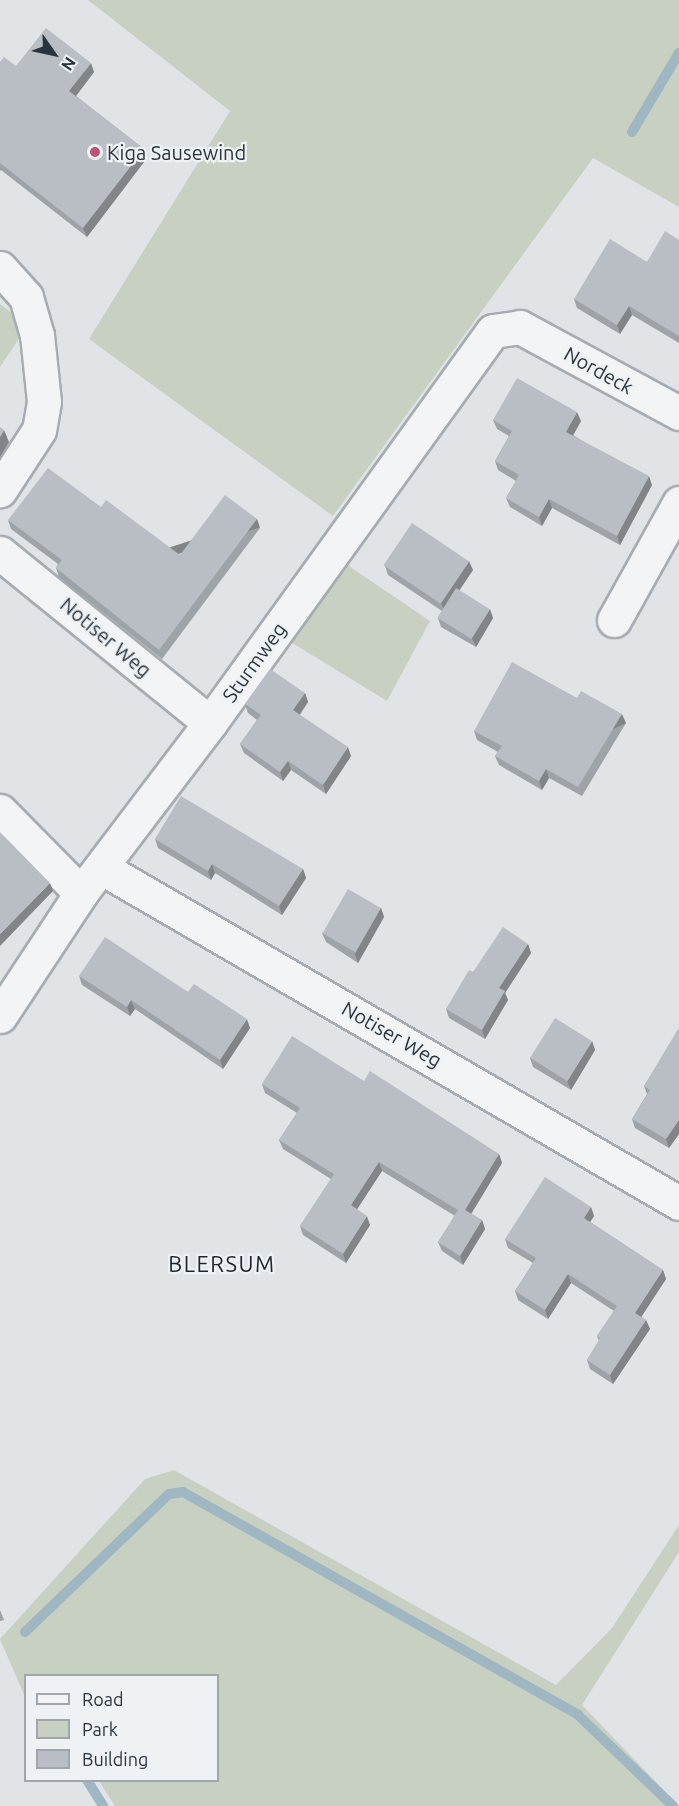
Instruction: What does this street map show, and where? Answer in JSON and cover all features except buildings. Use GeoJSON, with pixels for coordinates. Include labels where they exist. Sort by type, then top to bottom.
{"type":"FeatureCollection","features":[{"type":"Feature","properties":{"kind":"street"},"geometry":{"type":"LineString","coordinates":[[0,268],[26,297],[38,335],[44,402],[39,429],[0,490]]}},
{"type":"Feature","properties":{"kind":"street","name":"Nordeck"},"geometry":{"type":"LineString","coordinates":[[520,327],[679,413]]}},
{"type":"Feature","properties":{"kind":"street","name":"Sturmweg"},"geometry":{"type":"LineString","coordinates":[[0,1016],[81,893],[210,723],[482,342],[493,331],[520,327]]}},
{"type":"Feature","properties":{"kind":"street"},"geometry":{"type":"LineString","coordinates":[[614,620],[679,503]]}},
{"type":"Feature","properties":{"kind":"street","name":"Notiser Weg"},"geometry":{"type":"LineString","coordinates":[[0,553],[210,723]]}},
{"type":"Feature","properties":{"kind":"street"},"geometry":{"type":"LineString","coordinates":[[0,811],[81,893]]}},
{"type":"Feature","properties":{"kind":"street","name":"Notiser Weg"},"geometry":{"type":"LineString","coordinates":[[102,868],[679,1203]]}},
{"type":"Feature","properties":{"kind":"green space"},"geometry":{"type":"Polygon","coordinates":[[[88,0],[679,0],[679,207],[593,158],[333,516],[89,339],[230,111],[88,0]]]}},
{"type":"Feature","properties":{"kind":"green space"},"geometry":{"type":"Polygon","coordinates":[[[0,304],[21,320],[24,331],[0,367],[0,304]]]}},
{"type":"Feature","properties":{"kind":"green space"},"geometry":{"type":"Polygon","coordinates":[[[346,564],[430,621],[387,701],[289,641],[346,564]]]}},
{"type":"Feature","properties":{"kind":"green space"},"geometry":{"type":"Polygon","coordinates":[[[174,1470],[556,1685],[612,1628],[679,1525],[679,1552],[582,1705],[679,1806],[115,1806],[100,1782],[219,1782],[219,1674],[24,1674],[24,1695],[0,1639],[145,1479],[174,1470]]]}},
{"type":"Feature","properties":{"kind":"waterway"},"geometry":{"type":"LineString","coordinates":[[632,132],[679,53]]}},
{"type":"Feature","properties":{"kind":"waterway"},"geometry":{"type":"LineString","coordinates":[[25,1632],[169,1494],[183,1492],[578,1715],[673,1806]]}},
{"type":"Feature","properties":{"kind":"waterway"},"geometry":{"type":"LineString","coordinates":[[88,1782],[103,1806]]}},
{"type":"Feature","properties":{"kind":"place","name":"Kiga Sausewind"},"geometry":{"type":"Point","coordinates":[95,152]}},
{"type":"Feature","properties":{"kind":"district","name":"BLERSUM"},"geometry":{"type":"Point","coordinates":[222,1264]}}]}
